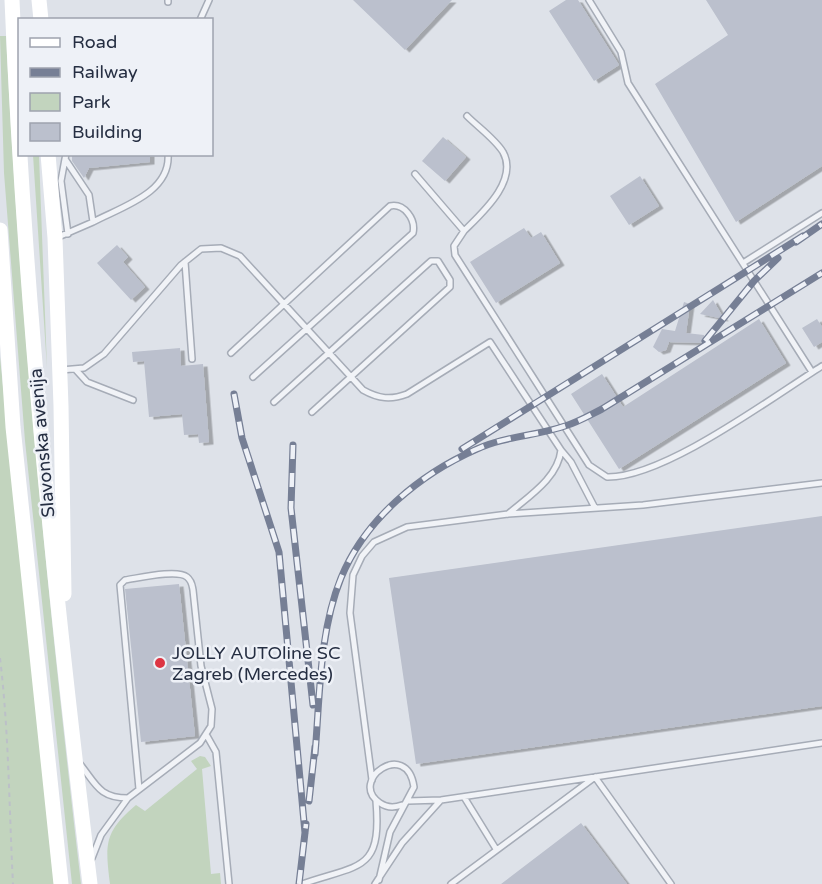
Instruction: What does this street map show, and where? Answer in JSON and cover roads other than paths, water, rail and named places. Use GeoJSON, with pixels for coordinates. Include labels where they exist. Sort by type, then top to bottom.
{"type":"FeatureCollection","features":[{"type":"Feature","properties":{"kind":"main road","name":"Slavonska avenija"},"geometry":{"type":"LineString","coordinates":[[12,0],[18,109]]}},
{"type":"Feature","properties":{"kind":"main road"},"geometry":{"type":"LineString","coordinates":[[39,0],[40,18]]}},
{"type":"Feature","properties":{"kind":"main road","name":"Slavonska avenija"},"geometry":{"type":"LineString","coordinates":[[21,156],[30,313],[59,620],[90,884]]}},
{"type":"Feature","properties":{"kind":"main road"},"geometry":{"type":"LineString","coordinates":[[48,156],[62,236],[60,370],[62,534],[66,570],[59,620]]}},
{"type":"Feature","properties":{"kind":"main road","name":"Slavonska avenija"},"geometry":{"type":"LineString","coordinates":[[0,230],[13,427],[61,884]]}},
{"type":"Feature","properties":{"kind":"lane"},"geometry":{"type":"LineString","coordinates":[[201,18],[209,0]]}},
{"type":"Feature","properties":{"kind":"lane"},"geometry":{"type":"LineString","coordinates":[[589,0],[621,52],[628,83],[812,372]]}},
{"type":"Feature","properties":{"kind":"lane"},"geometry":{"type":"LineString","coordinates":[[467,116],[503,151],[506,160],[505,176],[497,195],[464,231],[454,246],[455,255],[589,465],[607,477],[631,474],[670,461],[822,366]]}},
{"type":"Feature","properties":{"kind":"lane"},"geometry":{"type":"LineString","coordinates":[[65,157],[60,182],[62,236],[155,189],[166,170],[168,156]]}},
{"type":"Feature","properties":{"kind":"lane"},"geometry":{"type":"LineString","coordinates":[[65,157],[89,195],[93,222]]}},
{"type":"Feature","properties":{"kind":"lane"},"geometry":{"type":"LineString","coordinates":[[415,174],[464,231]]}},
{"type":"Feature","properties":{"kind":"lane"},"geometry":{"type":"LineString","coordinates":[[231,353],[390,206],[399,205],[404,209],[414,224],[413,233],[253,377]]}},
{"type":"Feature","properties":{"kind":"lane"},"geometry":{"type":"LineString","coordinates":[[743,263],[822,213]]}},
{"type":"Feature","properties":{"kind":"lane"},"geometry":{"type":"LineString","coordinates":[[60,370],[76,370],[104,354],[185,262],[201,249],[231,250],[240,256],[307,327],[363,390],[374,396],[395,399],[407,394],[490,342],[571,462],[595,508]]}},
{"type":"Feature","properties":{"kind":"lane"},"geometry":{"type":"LineString","coordinates":[[274,402],[431,261],[438,261],[450,280],[450,287],[312,412]]}},
{"type":"Feature","properties":{"kind":"lane"},"geometry":{"type":"LineString","coordinates":[[185,262],[192,359]]}},
{"type":"Feature","properties":{"kind":"lane"},"geometry":{"type":"LineString","coordinates":[[76,370],[87,382],[133,400]]}},
{"type":"Feature","properties":{"kind":"lane"},"geometry":{"type":"LineString","coordinates":[[508,514],[549,477],[560,461],[561,450]]}},
{"type":"Feature","properties":{"kind":"lane"},"geometry":{"type":"LineString","coordinates":[[302,884],[348,870],[368,858],[376,846],[379,830],[376,801],[372,795],[372,780],[350,613],[353,575],[362,556],[374,542],[407,527],[508,514],[595,508],[822,483]]}},
{"type":"Feature","properties":{"kind":"lane"},"geometry":{"type":"LineString","coordinates":[[88,868],[101,835],[128,798],[207,736],[211,726],[212,709],[201,666],[190,580],[185,575],[174,574],[125,580],[120,585],[139,789]]}},
{"type":"Feature","properties":{"kind":"lane"},"geometry":{"type":"LineString","coordinates":[[207,736],[216,752],[229,884]]}},
{"type":"Feature","properties":{"kind":"lane"},"geometry":{"type":"LineString","coordinates":[[408,801],[465,797],[822,743]]}},
{"type":"Feature","properties":{"kind":"lane"},"geometry":{"type":"LineString","coordinates":[[74,756],[99,789],[110,798],[128,798]]}},
{"type":"Feature","properties":{"kind":"lane"},"geometry":{"type":"LineString","coordinates":[[372,780],[378,769],[393,764],[404,768],[413,780],[414,787],[390,832],[377,882]]}},
{"type":"Feature","properties":{"kind":"lane"},"geometry":{"type":"LineString","coordinates":[[451,884],[595,777]]}},
{"type":"Feature","properties":{"kind":"lane"},"geometry":{"type":"LineString","coordinates":[[595,777],[671,884]]}},
{"type":"Feature","properties":{"kind":"lane"},"geometry":{"type":"LineString","coordinates":[[465,797],[496,849]]}},
{"type":"Feature","properties":{"kind":"lane"},"geometry":{"type":"LineString","coordinates":[[377,882],[402,843],[441,800]]}},
{"type":"Feature","properties":{"kind":"lane"},"geometry":{"type":"LineString","coordinates":[[376,801],[390,808],[402,806]]}},
{"type":"Feature","properties":{"kind":"railway"},"geometry":{"type":"LineString","coordinates":[[796,242],[822,224]]}},
{"type":"Feature","properties":{"kind":"railway"},"geometry":{"type":"LineString","coordinates":[[462,449],[803,236]]}},
{"type":"Feature","properties":{"kind":"railway"},"geometry":{"type":"LineString","coordinates":[[705,341],[754,281],[778,258]]}},
{"type":"Feature","properties":{"kind":"railway"},"geometry":{"type":"LineString","coordinates":[[315,754],[324,642],[334,599],[341,578],[364,536],[397,501],[435,471],[477,449],[498,441],[565,426],[602,409],[822,273]]}},
{"type":"Feature","properties":{"kind":"railway"},"geometry":{"type":"LineString","coordinates":[[234,394],[242,438],[279,552],[305,833]]}},
{"type":"Feature","properties":{"kind":"railway"},"geometry":{"type":"LineString","coordinates":[[293,445],[291,508],[313,705]]}},
{"type":"Feature","properties":{"kind":"railway"},"geometry":{"type":"LineString","coordinates":[[309,801],[315,747]]}},
{"type":"Feature","properties":{"kind":"railway"},"geometry":{"type":"LineString","coordinates":[[299,884],[306,824]]}},
{"type":"Feature","properties":{"kind":"place","name":"JOLLY AUTOline SC Zagreb (Mercedes)"},"geometry":{"type":"Point","coordinates":[160,663]}}]}
